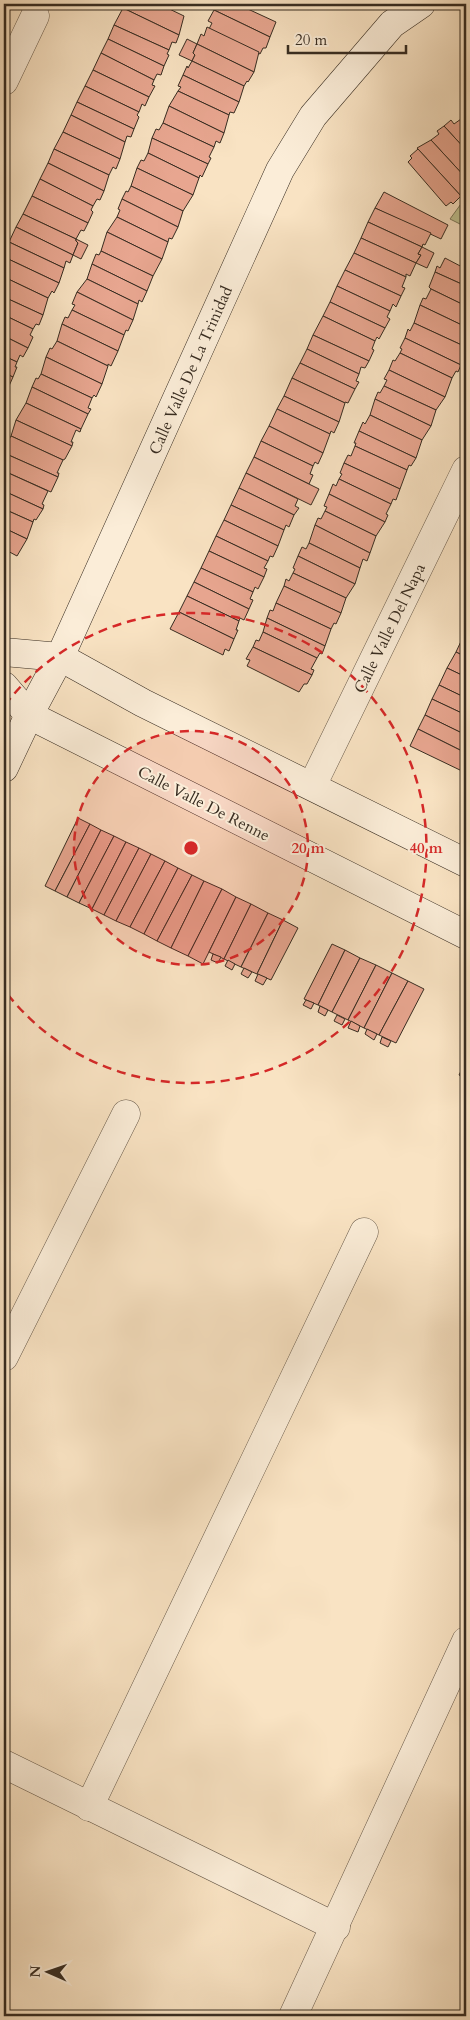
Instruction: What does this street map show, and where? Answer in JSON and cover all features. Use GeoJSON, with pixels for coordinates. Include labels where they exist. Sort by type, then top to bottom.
{"type":"FeatureCollection","features":[{"type":"Feature","properties":{"kind":"street","name":"Calle Valle De La Trinidad"},"geometry":{"type":"LineString","coordinates":[[4,768],[29,714],[60,657],[280,170],[313,116],[392,24],[422,4]]}},
{"type":"Feature","properties":{"kind":"street"},"geometry":{"type":"LineString","coordinates":[[4,81],[35,16]]}},
{"type":"Feature","properties":{"kind":"street","name":"Calle Valle Del Napa"},"geometry":{"type":"LineString","coordinates":[[312,786],[466,470]]}},
{"type":"Feature","properties":{"kind":"street"},"geometry":{"type":"LineString","coordinates":[[4,652],[60,657],[143,702],[466,863]]}},
{"type":"Feature","properties":{"kind":"street","name":"Calle Valle De Renne"},"geometry":{"type":"LineString","coordinates":[[4,686],[29,714],[466,935]]}},
{"type":"Feature","properties":{"kind":"street"},"geometry":{"type":"LineString","coordinates":[[4,1357],[126,1114]]}},
{"type":"Feature","properties":{"kind":"street"},"geometry":{"type":"LineString","coordinates":[[89,1807],[364,1232]]}},
{"type":"Feature","properties":{"kind":"street"},"geometry":{"type":"LineString","coordinates":[[293,2016],[466,1641]]}},
{"type":"Feature","properties":{"kind":"street"},"geometry":{"type":"LineString","coordinates":[[4,1764],[336,1926]]}},
{"type":"Feature","properties":{"kind":"green space"},"geometry":{"type":"Polygon","coordinates":[[[466,197],[466,227],[450,219],[466,197]]]}},
{"type":"Feature","properties":{"kind":"building"},"geometry":{"type":"Polygon","coordinates":[[[125,4],[159,4],[184,16],[179,35],[123,8],[125,4]]]}},
{"type":"Feature","properties":{"kind":"building"},"geometry":{"type":"Polygon","coordinates":[[[217,4],[237,4],[276,22],[270,37],[214,10],[217,4]]]}},
{"type":"Feature","properties":{"kind":"building"},"geometry":{"type":"Polygon","coordinates":[[[123,8],[179,35],[176,43],[172,42],[169,50],[114,25],[123,8]]]}},
{"type":"Feature","properties":{"kind":"building"},"geometry":{"type":"Polygon","coordinates":[[[214,10],[270,37],[266,48],[263,48],[260,54],[209,29],[212,23],[208,21],[214,10]]]}},
{"type":"Feature","properties":{"kind":"building"},"geometry":{"type":"Polygon","coordinates":[[[114,25],[169,50],[164,66],[108,39],[114,25]]]}},
{"type":"Feature","properties":{"kind":"building"},"geometry":{"type":"Polygon","coordinates":[[[207,27],[259,52],[254,72],[197,44],[201,34],[204,36],[207,27]]]}},
{"type":"Feature","properties":{"kind":"building"},"geometry":{"type":"Polygon","coordinates":[[[108,39],[164,66],[161,75],[157,74],[154,80],[101,53],[108,39]]]}},
{"type":"Feature","properties":{"kind":"building"},"geometry":{"type":"Polygon","coordinates":[[[187,39],[197,44],[192,61],[179,55],[187,39]]]}},
{"type":"Feature","properties":{"kind":"building"},"geometry":{"type":"Polygon","coordinates":[[[197,44],[254,72],[248,82],[244,86],[192,61],[197,44]]]}},
{"type":"Feature","properties":{"kind":"building"},"geometry":{"type":"Polygon","coordinates":[[[101,53],[154,80],[152,85],[155,86],[149,97],[93,70],[101,53]]]}},
{"type":"Feature","properties":{"kind":"building"},"geometry":{"type":"Polygon","coordinates":[[[192,61],[244,86],[239,102],[183,75],[187,66],[188,68],[192,61]]]}},
{"type":"Feature","properties":{"kind":"building"},"geometry":{"type":"Polygon","coordinates":[[[93,70],[149,97],[145,106],[142,104],[139,112],[85,86],[93,70]]]}},
{"type":"Feature","properties":{"kind":"building"},"geometry":{"type":"Polygon","coordinates":[[[183,75],[239,102],[234,113],[230,112],[229,115],[178,91],[181,87],[178,86],[183,75]]]}},
{"type":"Feature","properties":{"kind":"building"},"geometry":{"type":"Polygon","coordinates":[[[85,86],[139,112],[134,129],[77,102],[85,86]]]}},
{"type":"Feature","properties":{"kind":"building"},"geometry":{"type":"Polygon","coordinates":[[[178,91],[229,115],[224,133],[169,106],[178,91]]]}},
{"type":"Feature","properties":{"kind":"building"},"geometry":{"type":"Polygon","coordinates":[[[77,102],[134,129],[131,137],[127,136],[125,142],[71,115],[77,102]]]}},
{"type":"Feature","properties":{"kind":"building"},"geometry":{"type":"Polygon","coordinates":[[[169,106],[224,133],[220,143],[216,141],[214,147],[163,123],[169,106]]]}},
{"type":"Feature","properties":{"kind":"building"},"geometry":{"type":"Polygon","coordinates":[[[71,115],[125,142],[120,159],[63,132],[71,115]]]}},
{"type":"Feature","properties":{"kind":"building"},"geometry":{"type":"Polygon","coordinates":[[[461,119],[466,125],[466,150],[444,126],[451,120],[454,124],[461,119]]]}},
{"type":"Feature","properties":{"kind":"building"},"geometry":{"type":"Polygon","coordinates":[[[163,123],[214,147],[208,164],[152,138],[156,129],[159,130],[163,123]]]}},
{"type":"Feature","properties":{"kind":"building"},"geometry":{"type":"Polygon","coordinates":[[[444,126],[466,150],[466,178],[431,140],[439,134],[437,131],[444,126]]]}},
{"type":"Feature","properties":{"kind":"building"},"geometry":{"type":"Polygon","coordinates":[[[63,132],[120,159],[116,169],[113,167],[109,175],[54,149],[63,132]]]}},
{"type":"Feature","properties":{"kind":"building"},"geometry":{"type":"Polygon","coordinates":[[[152,138],[208,164],[202,177],[200,175],[199,178],[148,153],[152,138]]]}},
{"type":"Feature","properties":{"kind":"building"},"geometry":{"type":"Polygon","coordinates":[[[431,140],[466,178],[466,192],[461,196],[417,148],[431,140]]]}},
{"type":"Feature","properties":{"kind":"building"},"geometry":{"type":"Polygon","coordinates":[[[54,149],[109,175],[104,191],[48,163],[54,149]]]}},
{"type":"Feature","properties":{"kind":"building"},"geometry":{"type":"Polygon","coordinates":[[[418,149],[461,196],[453,204],[451,202],[446,206],[408,162],[412,158],[410,156],[418,149]]]}},
{"type":"Feature","properties":{"kind":"building"},"geometry":{"type":"Polygon","coordinates":[[[148,153],[199,178],[193,195],[137,168],[141,160],[144,161],[148,153]]]}},
{"type":"Feature","properties":{"kind":"building"},"geometry":{"type":"Polygon","coordinates":[[[48,163],[104,191],[100,200],[97,199],[93,206],[40,179],[48,163]]]}},
{"type":"Feature","properties":{"kind":"building"},"geometry":{"type":"Polygon","coordinates":[[[137,168],[193,195],[183,211],[131,186],[137,168]]]}},
{"type":"Feature","properties":{"kind":"building"},"geometry":{"type":"Polygon","coordinates":[[[40,179],[93,206],[91,210],[93,212],[88,223],[32,196],[40,179]]]}},
{"type":"Feature","properties":{"kind":"building"},"geometry":{"type":"Polygon","coordinates":[[[131,186],[183,211],[178,227],[122,199],[131,186]]]}},
{"type":"Feature","properties":{"kind":"building"},"geometry":{"type":"Polygon","coordinates":[[[384,192],[448,225],[441,239],[375,208],[384,192]]]}},
{"type":"Feature","properties":{"kind":"building"},"geometry":{"type":"Polygon","coordinates":[[[32,196],[88,223],[84,231],[81,230],[76,239],[23,214],[32,196]]]}},
{"type":"Feature","properties":{"kind":"building"},"geometry":{"type":"Polygon","coordinates":[[[122,199],[178,227],[172,239],[169,238],[168,242],[117,217],[122,199]]]}},
{"type":"Feature","properties":{"kind":"building"},"geometry":{"type":"Polygon","coordinates":[[[375,208],[431,233],[425,245],[423,244],[422,247],[368,222],[375,208]]]}},
{"type":"Feature","properties":{"kind":"building"},"geometry":{"type":"Polygon","coordinates":[[[23,214],[76,239],[78,243],[73,255],[16,227],[23,214]]]}},
{"type":"Feature","properties":{"kind":"building"},"geometry":{"type":"Polygon","coordinates":[[[117,217],[168,242],[162,259],[107,232],[117,217]]]}},
{"type":"Feature","properties":{"kind":"building"},"geometry":{"type":"Polygon","coordinates":[[[368,222],[422,247],[418,254],[421,255],[416,263],[361,238],[368,222]]]}},
{"type":"Feature","properties":{"kind":"building"},"geometry":{"type":"Polygon","coordinates":[[[16,227],[73,255],[70,263],[66,261],[64,268],[9,242],[16,227]]]}},
{"type":"Feature","properties":{"kind":"building"},"geometry":{"type":"Polygon","coordinates":[[[107,232],[162,259],[153,276],[101,251],[107,232]]]}},
{"type":"Feature","properties":{"kind":"building"},"geometry":{"type":"Polygon","coordinates":[[[361,238],[416,263],[410,276],[406,274],[406,277],[354,253],[361,238]]]}},
{"type":"Feature","properties":{"kind":"building"},"geometry":{"type":"Polygon","coordinates":[[[76,239],[88,245],[81,259],[73,255],[78,243],[76,239]]]}},
{"type":"Feature","properties":{"kind":"building"},"geometry":{"type":"Polygon","coordinates":[[[9,242],[64,268],[59,283],[4,257],[9,242]]]}},
{"type":"Feature","properties":{"kind":"building"},"geometry":{"type":"Polygon","coordinates":[[[422,247],[434,253],[427,268],[416,263],[421,255],[418,254],[422,247]]]}},
{"type":"Feature","properties":{"kind":"building"},"geometry":{"type":"Polygon","coordinates":[[[101,251],[153,276],[147,291],[92,264],[96,254],[99,255],[101,251]]]}},
{"type":"Feature","properties":{"kind":"building"},"geometry":{"type":"Polygon","coordinates":[[[354,253],[406,277],[402,287],[405,288],[401,296],[345,270],[354,253]]]}},
{"type":"Feature","properties":{"kind":"building"},"geometry":{"type":"Polygon","coordinates":[[[4,257],[59,283],[54,293],[52,291],[48,298],[4,277],[4,257]]]}},
{"type":"Feature","properties":{"kind":"building"},"geometry":{"type":"Polygon","coordinates":[[[445,258],[466,269],[466,286],[435,272],[437,266],[440,268],[445,258]]]}},
{"type":"Feature","properties":{"kind":"building"},"geometry":{"type":"Polygon","coordinates":[[[92,264],[147,291],[142,302],[139,300],[138,304],[87,279],[92,264]]]}},
{"type":"Feature","properties":{"kind":"building"},"geometry":{"type":"Polygon","coordinates":[[[345,270],[401,296],[396,307],[393,304],[390,311],[337,286],[345,270]]]}},
{"type":"Feature","properties":{"kind":"building"},"geometry":{"type":"Polygon","coordinates":[[[435,272],[466,286],[466,306],[429,287],[435,272]]]}},
{"type":"Feature","properties":{"kind":"building"},"geometry":{"type":"Polygon","coordinates":[[[4,277],[48,298],[43,315],[4,297],[4,277]]]}},
{"type":"Feature","properties":{"kind":"building"},"geometry":{"type":"Polygon","coordinates":[[[87,279],[138,304],[133,320],[77,292],[87,279]]]}},
{"type":"Feature","properties":{"kind":"building"},"geometry":{"type":"Polygon","coordinates":[[[337,286],[390,311],[387,317],[390,319],[385,328],[330,302],[337,286]]]}},
{"type":"Feature","properties":{"kind":"building"},"geometry":{"type":"Polygon","coordinates":[[[431,289],[466,306],[466,327],[420,305],[423,298],[426,299],[431,289]]]}},
{"type":"Feature","properties":{"kind":"building"},"geometry":{"type":"Polygon","coordinates":[[[77,292],[133,320],[128,331],[126,330],[124,335],[72,310],[75,305],[72,304],[77,292]]]}},
{"type":"Feature","properties":{"kind":"building"},"geometry":{"type":"Polygon","coordinates":[[[4,297],[43,315],[39,325],[36,324],[33,329],[4,315],[4,297]]]}},
{"type":"Feature","properties":{"kind":"building"},"geometry":{"type":"Polygon","coordinates":[[[330,302],[385,328],[379,339],[377,337],[375,341],[323,316],[330,302]]]}},
{"type":"Feature","properties":{"kind":"building"},"geometry":{"type":"Polygon","coordinates":[[[420,305],[466,327],[466,347],[414,323],[420,305]]]}},
{"type":"Feature","properties":{"kind":"building"},"geometry":{"type":"Polygon","coordinates":[[[72,310],[124,335],[118,351],[62,324],[65,317],[68,318],[72,310]]]}},
{"type":"Feature","properties":{"kind":"building"},"geometry":{"type":"Polygon","coordinates":[[[4,315],[33,329],[30,335],[33,337],[28,348],[4,336],[4,315]]]}},
{"type":"Feature","properties":{"kind":"building"},"geometry":{"type":"Polygon","coordinates":[[[323,316],[375,341],[372,349],[374,350],[369,361],[313,335],[323,316]]]}},
{"type":"Feature","properties":{"kind":"building"},"geometry":{"type":"Polygon","coordinates":[[[414,323],[466,347],[461,365],[405,338],[408,329],[410,331],[414,323]]]}},
{"type":"Feature","properties":{"kind":"building"},"geometry":{"type":"Polygon","coordinates":[[[62,324],[118,351],[111,366],[57,341],[62,324]]]}},
{"type":"Feature","properties":{"kind":"building"},"geometry":{"type":"Polygon","coordinates":[[[313,335],[369,361],[365,368],[361,367],[359,374],[307,349],[313,335]]]}},
{"type":"Feature","properties":{"kind":"building"},"geometry":{"type":"Polygon","coordinates":[[[4,336],[28,348],[23,357],[20,355],[17,362],[4,356],[4,336]]]}},
{"type":"Feature","properties":{"kind":"building"},"geometry":{"type":"Polygon","coordinates":[[[405,338],[461,365],[458,372],[456,371],[452,378],[400,353],[402,349],[400,348],[405,338]]]}},
{"type":"Feature","properties":{"kind":"building"},"geometry":{"type":"Polygon","coordinates":[[[57,341],[108,366],[102,384],[46,357],[50,348],[52,349],[57,341]]]}},
{"type":"Feature","properties":{"kind":"building"},"geometry":{"type":"Polygon","coordinates":[[[307,349],[359,374],[356,381],[359,382],[355,389],[300,363],[307,349]]]}},
{"type":"Feature","properties":{"kind":"building"},"geometry":{"type":"Polygon","coordinates":[[[400,353],[452,378],[445,397],[389,370],[393,360],[395,361],[400,353]]]}},
{"type":"Feature","properties":{"kind":"building"},"geometry":{"type":"Polygon","coordinates":[[[4,356],[17,362],[13,377],[4,373],[4,356]]]}},
{"type":"Feature","properties":{"kind":"building"},"geometry":{"type":"Polygon","coordinates":[[[46,357],[102,384],[96,397],[94,395],[92,398],[41,374],[46,357]]]}},
{"type":"Feature","properties":{"kind":"building"},"geometry":{"type":"Polygon","coordinates":[[[300,363],[355,389],[348,403],[292,378],[300,363]]]}},
{"type":"Feature","properties":{"kind":"building"},"geometry":{"type":"Polygon","coordinates":[[[389,370],[445,397],[436,410],[384,386],[387,380],[384,379],[389,370]]]}},
{"type":"Feature","properties":{"kind":"building"},"geometry":{"type":"Polygon","coordinates":[[[4,373],[13,377],[9,386],[6,385],[4,389],[4,373]]]}},
{"type":"Feature","properties":{"kind":"building"},"geometry":{"type":"Polygon","coordinates":[[[41,374],[92,398],[88,408],[91,409],[88,414],[32,387],[36,378],[38,379],[41,374]]]}},
{"type":"Feature","properties":{"kind":"building"},"geometry":{"type":"Polygon","coordinates":[[[292,378],[345,403],[339,422],[284,396],[292,378]]]}},
{"type":"Feature","properties":{"kind":"building"},"geometry":{"type":"Polygon","coordinates":[[[384,386],[436,410],[431,426],[375,399],[378,392],[380,393],[384,386]]]}},
{"type":"Feature","properties":{"kind":"building"},"geometry":{"type":"Polygon","coordinates":[[[32,387],[88,414],[81,429],[26,403],[32,387]]]}},
{"type":"Feature","properties":{"kind":"building"},"geometry":{"type":"Polygon","coordinates":[[[284,396],[339,422],[334,433],[331,431],[330,434],[277,409],[284,396]]]}},
{"type":"Feature","properties":{"kind":"building"},"geometry":{"type":"Polygon","coordinates":[[[375,399],[431,426],[422,440],[370,415],[375,399]]]}},
{"type":"Feature","properties":{"kind":"building"},"geometry":{"type":"Polygon","coordinates":[[[26,403],[81,429],[80,432],[76,430],[71,442],[73,442],[72,446],[16,420],[26,403]]]}},
{"type":"Feature","properties":{"kind":"building"},"geometry":{"type":"Polygon","coordinates":[[[277,409],[330,434],[323,453],[269,426],[277,409]]]}},
{"type":"Feature","properties":{"kind":"building"},"geometry":{"type":"Polygon","coordinates":[[[370,415],[422,440],[416,458],[359,431],[363,422],[365,424],[370,415]]]}},
{"type":"Feature","properties":{"kind":"building"},"geometry":{"type":"Polygon","coordinates":[[[16,420],[72,446],[65,459],[63,460],[11,436],[16,420]]]}},
{"type":"Feature","properties":{"kind":"building"},"geometry":{"type":"Polygon","coordinates":[[[269,426],[323,453],[318,464],[315,462],[313,466],[261,441],[269,426]]]}},
{"type":"Feature","properties":{"kind":"building"},"geometry":{"type":"Polygon","coordinates":[[[359,431],[416,458],[407,470],[355,446],[356,443],[354,443],[359,431]]]}},
{"type":"Feature","properties":{"kind":"building"},"geometry":{"type":"Polygon","coordinates":[[[11,436],[63,460],[57,473],[59,473],[58,477],[4,453],[4,442],[7,443],[11,436]]]}},
{"type":"Feature","properties":{"kind":"building"},"geometry":{"type":"Polygon","coordinates":[[[261,441],[313,466],[310,474],[313,475],[309,484],[254,457],[261,441]]]}},
{"type":"Feature","properties":{"kind":"building"},"geometry":{"type":"Polygon","coordinates":[[[355,446],[407,470],[400,489],[344,463],[348,455],[351,456],[355,446]]]}},
{"type":"Feature","properties":{"kind":"building"},"geometry":{"type":"Polygon","coordinates":[[[4,453],[58,477],[51,492],[4,471],[4,453]]]}},
{"type":"Feature","properties":{"kind":"building"},"geometry":{"type":"Polygon","coordinates":[[[254,457],[319,489],[311,505],[246,473],[254,457]]]}},
{"type":"Feature","properties":{"kind":"building"},"geometry":{"type":"Polygon","coordinates":[[[344,463],[400,489],[396,500],[393,499],[391,504],[339,479],[344,463]]]}},
{"type":"Feature","properties":{"kind":"building"},"geometry":{"type":"Polygon","coordinates":[[[4,471],[48,491],[42,504],[44,505],[43,509],[4,491],[4,471]]]}},
{"type":"Feature","properties":{"kind":"building"},"geometry":{"type":"Polygon","coordinates":[[[246,473],[298,499],[295,506],[299,508],[294,515],[239,488],[246,473]]]}},
{"type":"Feature","properties":{"kind":"building"},"geometry":{"type":"Polygon","coordinates":[[[339,479],[391,504],[386,514],[388,515],[385,522],[329,494],[333,484],[336,486],[339,479]]]}},
{"type":"Feature","properties":{"kind":"building"},"geometry":{"type":"Polygon","coordinates":[[[239,488],[294,515],[289,527],[286,525],[284,530],[231,505],[239,488]]]}},
{"type":"Feature","properties":{"kind":"building"},"geometry":{"type":"Polygon","coordinates":[[[4,491],[43,509],[36,520],[34,519],[33,522],[4,509],[4,491]]]}},
{"type":"Feature","properties":{"kind":"building"},"geometry":{"type":"Polygon","coordinates":[[[329,494],[385,522],[376,536],[325,511],[327,507],[324,506],[329,494]]]}},
{"type":"Feature","properties":{"kind":"building"},"geometry":{"type":"Polygon","coordinates":[[[231,505],[284,530],[278,546],[224,520],[231,505]]]}},
{"type":"Feature","properties":{"kind":"building"},"geometry":{"type":"Polygon","coordinates":[[[4,509],[33,522],[27,539],[4,528],[4,509]]]}},
{"type":"Feature","properties":{"kind":"building"},"geometry":{"type":"Polygon","coordinates":[[[325,511],[376,536],[370,553],[315,525],[318,518],[321,519],[325,511]]]}},
{"type":"Feature","properties":{"kind":"building"},"geometry":{"type":"Polygon","coordinates":[[[224,520],[278,546],[273,557],[270,556],[268,561],[216,536],[224,520]]]}},
{"type":"Feature","properties":{"kind":"building"},"geometry":{"type":"Polygon","coordinates":[[[315,525],[370,553],[367,561],[363,559],[360,568],[309,543],[315,525]]]}},
{"type":"Feature","properties":{"kind":"building"},"geometry":{"type":"Polygon","coordinates":[[[4,528],[27,539],[17,556],[4,549],[4,528]]]}},
{"type":"Feature","properties":{"kind":"building"},"geometry":{"type":"Polygon","coordinates":[[[216,536],[268,561],[264,568],[267,569],[264,577],[209,551],[216,536]]]}},
{"type":"Feature","properties":{"kind":"building"},"geometry":{"type":"Polygon","coordinates":[[[309,543],[360,568],[355,584],[298,556],[302,547],[306,549],[309,543]]]}},
{"type":"Feature","properties":{"kind":"building"},"geometry":{"type":"Polygon","coordinates":[[[209,551],[264,577],[258,589],[255,587],[253,592],[201,568],[209,551]]]}},
{"type":"Feature","properties":{"kind":"building"},"geometry":{"type":"Polygon","coordinates":[[[298,556],[355,584],[346,598],[293,573],[298,556]]]}},
{"type":"Feature","properties":{"kind":"building"},"geometry":{"type":"Polygon","coordinates":[[[201,568],[253,592],[250,599],[253,600],[249,609],[194,582],[201,568]]]}},
{"type":"Feature","properties":{"kind":"building"},"geometry":{"type":"Polygon","coordinates":[[[293,573],[346,598],[341,613],[284,586],[286,579],[289,581],[293,573]]]}},
{"type":"Feature","properties":{"kind":"building"},"geometry":{"type":"Polygon","coordinates":[[[194,582],[249,609],[244,620],[240,618],[239,621],[187,596],[194,582]]]}},
{"type":"Feature","properties":{"kind":"building"},"geometry":{"type":"Polygon","coordinates":[[[284,586],[341,613],[336,624],[334,623],[331,629],[276,603],[284,586]]]}},
{"type":"Feature","properties":{"kind":"building"},"geometry":{"type":"Polygon","coordinates":[[[187,596],[239,621],[234,639],[179,612],[187,596]]]}},
{"type":"Feature","properties":{"kind":"building"},"geometry":{"type":"Polygon","coordinates":[[[276,603],[331,629],[325,646],[267,618],[270,610],[273,611],[276,603]]]}},
{"type":"Feature","properties":{"kind":"building"},"geometry":{"type":"Polygon","coordinates":[[[179,612],[234,639],[229,651],[225,649],[223,655],[170,629],[179,612]]]}},
{"type":"Feature","properties":{"kind":"building"},"geometry":{"type":"Polygon","coordinates":[[[267,618],[325,646],[322,654],[320,653],[317,658],[263,632],[267,618]]]}},
{"type":"Feature","properties":{"kind":"building"},"geometry":{"type":"Polygon","coordinates":[[[263,632],[317,658],[311,669],[314,670],[312,675],[253,647],[256,640],[259,641],[263,632]]]}},
{"type":"Feature","properties":{"kind":"building"},"geometry":{"type":"Polygon","coordinates":[[[463,637],[466,639],[466,657],[456,652],[463,637]]]}},
{"type":"Feature","properties":{"kind":"building"},"geometry":{"type":"Polygon","coordinates":[[[253,647],[312,675],[307,684],[304,684],[299,692],[247,666],[250,660],[246,659],[253,647]]]}},
{"type":"Feature","properties":{"kind":"building"},"geometry":{"type":"Polygon","coordinates":[[[456,652],[466,657],[466,677],[447,668],[456,652]]]}},
{"type":"Feature","properties":{"kind":"building"},"geometry":{"type":"Polygon","coordinates":[[[447,668],[466,677],[466,698],[439,685],[447,668]]]}},
{"type":"Feature","properties":{"kind":"building"},"geometry":{"type":"Polygon","coordinates":[[[439,685],[466,698],[466,715],[432,699],[439,685]]]}},
{"type":"Feature","properties":{"kind":"building"},"geometry":{"type":"Polygon","coordinates":[[[432,699],[466,715],[466,735],[425,715],[432,699]]]}},
{"type":"Feature","properties":{"kind":"building"},"geometry":{"type":"Polygon","coordinates":[[[425,715],[466,735],[466,753],[418,729],[425,715]]]}},
{"type":"Feature","properties":{"kind":"building"},"geometry":{"type":"Polygon","coordinates":[[[418,729],[466,753],[466,765],[462,771],[410,746],[418,729]]]}},
{"type":"Feature","properties":{"kind":"building"},"geometry":{"type":"Polygon","coordinates":[[[78,818],[90,824],[55,891],[45,886],[78,818]]]}},
{"type":"Feature","properties":{"kind":"building"},"geometry":{"type":"Polygon","coordinates":[[[90,824],[101,830],[67,897],[55,891],[90,824]]]}},
{"type":"Feature","properties":{"kind":"building"},"geometry":{"type":"Polygon","coordinates":[[[101,830],[114,836],[79,903],[67,897],[101,830]]]}},
{"type":"Feature","properties":{"kind":"building"},"geometry":{"type":"Polygon","coordinates":[[[114,836],[126,842],[92,909],[79,903],[114,836]]]}},
{"type":"Feature","properties":{"kind":"building"},"geometry":{"type":"Polygon","coordinates":[[[126,842],[139,848],[104,915],[92,909],[126,842]]]}},
{"type":"Feature","properties":{"kind":"building"},"geometry":{"type":"Polygon","coordinates":[[[139,848],[151,854],[116,921],[104,915],[139,848]]]}},
{"type":"Feature","properties":{"kind":"building"},"geometry":{"type":"Polygon","coordinates":[[[151,854],[165,861],[130,927],[116,921],[151,854]]]}},
{"type":"Feature","properties":{"kind":"building"},"geometry":{"type":"Polygon","coordinates":[[[165,861],[178,868],[144,934],[130,927],[165,861]]]}},
{"type":"Feature","properties":{"kind":"building"},"geometry":{"type":"Polygon","coordinates":[[[178,868],[192,875],[157,941],[144,934],[178,868]]]}},
{"type":"Feature","properties":{"kind":"building"},"geometry":{"type":"Polygon","coordinates":[[[192,875],[204,881],[171,948],[157,941],[192,875]]]}},
{"type":"Feature","properties":{"kind":"building"},"geometry":{"type":"Polygon","coordinates":[[[204,881],[222,889],[188,956],[171,948],[204,881]]]}},
{"type":"Feature","properties":{"kind":"building"},"geometry":{"type":"Polygon","coordinates":[[[222,889],[236,897],[203,964],[188,956],[222,889]]]}},
{"type":"Feature","properties":{"kind":"building"},"geometry":{"type":"Polygon","coordinates":[[[236,897],[251,904],[224,959],[209,952],[236,897]]]}},
{"type":"Feature","properties":{"kind":"building"},"geometry":{"type":"Polygon","coordinates":[[[251,904],[268,913],[241,967],[224,959],[251,904]]]}},
{"type":"Feature","properties":{"kind":"building"},"geometry":{"type":"Polygon","coordinates":[[[268,913],[283,920],[257,974],[241,967],[268,913]]]}},
{"type":"Feature","properties":{"kind":"building"},"geometry":{"type":"Polygon","coordinates":[[[283,920],[298,928],[271,980],[257,974],[283,920]]]}},
{"type":"Feature","properties":{"kind":"building"},"geometry":{"type":"Polygon","coordinates":[[[332,944],[345,950],[318,1005],[304,999],[332,944]]]}},
{"type":"Feature","properties":{"kind":"building"},"geometry":{"type":"Polygon","coordinates":[[[345,950],[360,958],[332,1012],[318,1005],[345,950]]]}},
{"type":"Feature","properties":{"kind":"building"},"geometry":{"type":"Polygon","coordinates":[[[213,954],[221,957],[218,963],[211,960],[213,954]]]}},
{"type":"Feature","properties":{"kind":"building"},"geometry":{"type":"Polygon","coordinates":[[[360,958],[376,965],[348,1020],[332,1012],[360,958]]]}},
{"type":"Feature","properties":{"kind":"building"},"geometry":{"type":"Polygon","coordinates":[[[228,960],[235,964],[232,970],[225,966],[228,960]]]}},
{"type":"Feature","properties":{"kind":"building"},"geometry":{"type":"Polygon","coordinates":[[[376,965],[392,973],[364,1028],[348,1020],[376,965]]]}},
{"type":"Feature","properties":{"kind":"building"},"geometry":{"type":"Polygon","coordinates":[[[244,968],[252,972],[248,978],[241,974],[244,968]]]}},
{"type":"Feature","properties":{"kind":"building"},"geometry":{"type":"Polygon","coordinates":[[[392,973],[408,981],[379,1035],[364,1028],[392,973]]]}},
{"type":"Feature","properties":{"kind":"building"},"geometry":{"type":"Polygon","coordinates":[[[258,974],[267,978],[263,985],[255,981],[258,974]]]}},
{"type":"Feature","properties":{"kind":"building"},"geometry":{"type":"Polygon","coordinates":[[[408,981],[424,989],[396,1043],[379,1035],[408,981]]]}},
{"type":"Feature","properties":{"kind":"building"},"geometry":{"type":"Polygon","coordinates":[[[306,1000],[314,1003],[311,1009],[303,1005],[306,1000]]]}},
{"type":"Feature","properties":{"kind":"building"},"geometry":{"type":"Polygon","coordinates":[[[320,1006],[328,1010],[325,1016],[318,1012],[320,1006]]]}},
{"type":"Feature","properties":{"kind":"building"},"geometry":{"type":"Polygon","coordinates":[[[337,1015],[345,1019],[342,1025],[334,1021],[337,1015]]]}},
{"type":"Feature","properties":{"kind":"building"},"geometry":{"type":"Polygon","coordinates":[[[351,1021],[360,1026],[358,1032],[348,1028],[351,1021]]]}},
{"type":"Feature","properties":{"kind":"building"},"geometry":{"type":"Polygon","coordinates":[[[367,1029],[377,1034],[374,1040],[365,1034],[367,1029]]]}},
{"type":"Feature","properties":{"kind":"building"},"geometry":{"type":"Polygon","coordinates":[[[382,1037],[391,1041],[388,1047],[380,1043],[382,1037]]]}},
{"type":"Feature","properties":{"kind":"building"},"geometry":{"type":"Polygon","coordinates":[[[466,1061],[466,1079],[459,1075],[466,1061]]]}}]}
